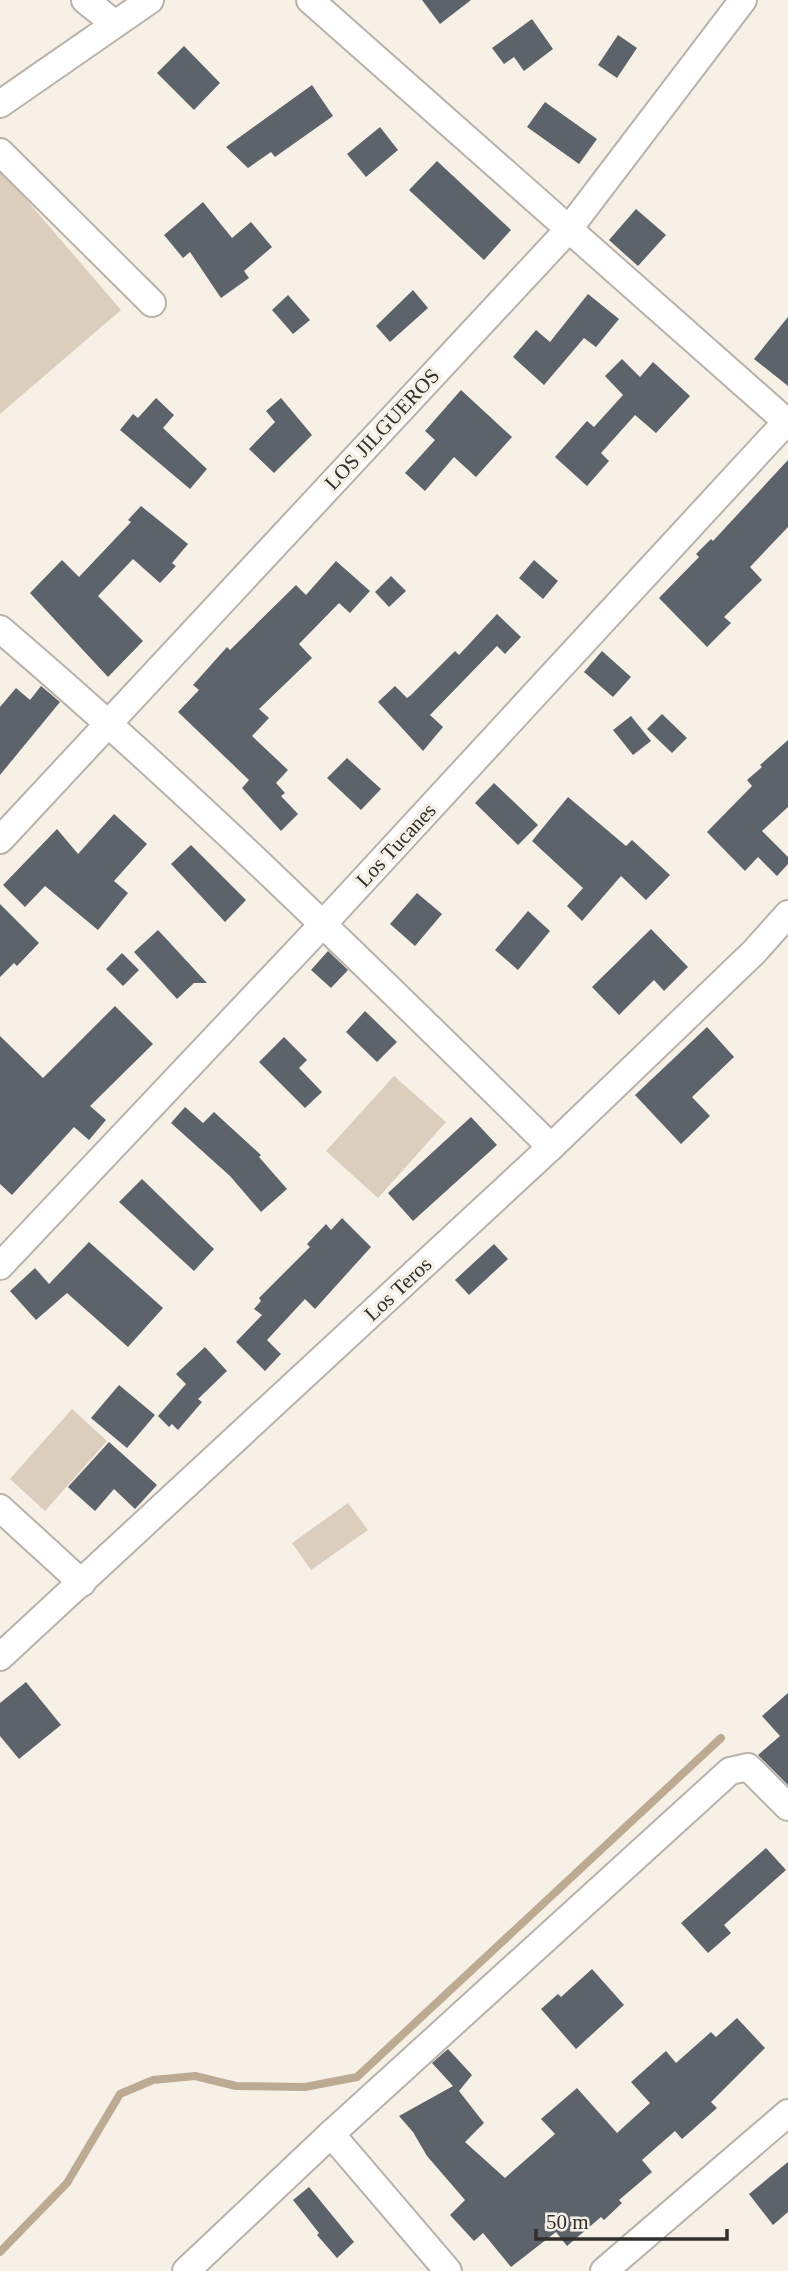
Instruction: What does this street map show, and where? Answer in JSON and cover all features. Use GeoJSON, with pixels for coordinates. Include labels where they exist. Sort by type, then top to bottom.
{"type":"FeatureCollection","features":[{"type":"Feature","properties":{"kind":"street"},"geometry":{"type":"LineString","coordinates":[[85,0],[115,24]]}},
{"type":"Feature","properties":{"kind":"street"},"geometry":{"type":"LineString","coordinates":[[0,104],[150,0]]}},
{"type":"Feature","properties":{"kind":"street"},"geometry":{"type":"LineString","coordinates":[[310,0],[788,421]]}},
{"type":"Feature","properties":{"kind":"street","name":"LOS JILGUEROS"},"geometry":{"type":"LineString","coordinates":[[0,840],[568,230],[743,0]]}},
{"type":"Feature","properties":{"kind":"street"},"geometry":{"type":"LineString","coordinates":[[0,152],[152,303]]}},
{"type":"Feature","properties":{"kind":"street","name":"Los Tucanes"},"geometry":{"type":"LineString","coordinates":[[0,1266],[323,924],[788,421]]}},
{"type":"Feature","properties":{"kind":"street"},"geometry":{"type":"LineString","coordinates":[[0,628],[109,722],[323,924],[551,1147]]}},
{"type":"Feature","properties":{"kind":"street","name":"Los Teros"},"geometry":{"type":"LineString","coordinates":[[0,1657],[551,1147],[754,952],[788,914]]}},
{"type":"Feature","properties":{"kind":"street"},"geometry":{"type":"LineString","coordinates":[[0,1508],[82,1583]]}},
{"type":"Feature","properties":{"kind":"street"},"geometry":{"type":"LineString","coordinates":[[186,2271],[331,2134],[730,1771],[748,1767],[788,1807]]}},
{"type":"Feature","properties":{"kind":"street"},"geometry":{"type":"LineString","coordinates":[[604,2271],[788,2113]]}},
{"type":"Feature","properties":{"kind":"street"},"geometry":{"type":"LineString","coordinates":[[331,2134],[448,2271]]}},
{"type":"Feature","properties":{"kind":"shaded area"},"geometry":{"type":"Polygon","coordinates":[[[0,169],[121,310],[0,414],[0,169]]]}},
{"type":"Feature","properties":{"kind":"shaded area"},"geometry":{"type":"Polygon","coordinates":[[[394,1076],[446,1122],[378,1198],[326,1151],[394,1076]]]}},
{"type":"Feature","properties":{"kind":"shaded area"},"geometry":{"type":"Polygon","coordinates":[[[72,1409],[107,1441],[45,1511],[10,1479],[72,1409]]]}},
{"type":"Feature","properties":{"kind":"shaded area"},"geometry":{"type":"Polygon","coordinates":[[[348,1503],[368,1530],[311,1570],[292,1543],[348,1503]]]}},
{"type":"Feature","properties":{"kind":"building"},"geometry":{"type":"Polygon","coordinates":[[[422,0],[471,0],[440,24],[422,0]]]}},
{"type":"Feature","properties":{"kind":"building"},"geometry":{"type":"Polygon","coordinates":[[[532,19],[553,49],[524,71],[514,57],[504,64],[492,48],[532,19]]]}},
{"type":"Feature","properties":{"kind":"building"},"geometry":{"type":"Polygon","coordinates":[[[618,35],[637,48],[617,78],[598,65],[618,35]]]}},
{"type":"Feature","properties":{"kind":"building"},"geometry":{"type":"Polygon","coordinates":[[[184,46],[220,83],[194,110],[157,73],[184,46]]]}},
{"type":"Feature","properties":{"kind":"building"},"geometry":{"type":"Polygon","coordinates":[[[312,85],[333,116],[275,157],[271,152],[248,168],[226,147],[312,85]]]}},
{"type":"Feature","properties":{"kind":"building"},"geometry":{"type":"Polygon","coordinates":[[[545,102],[597,139],[579,164],[527,127],[545,102]]]}},
{"type":"Feature","properties":{"kind":"building"},"geometry":{"type":"Polygon","coordinates":[[[380,127],[398,150],[366,177],[347,154],[380,127]]]}},
{"type":"Feature","properties":{"kind":"building"},"geometry":{"type":"Polygon","coordinates":[[[437,161],[511,230],[484,260],[409,190],[437,161]]]}},
{"type":"Feature","properties":{"kind":"building"},"geometry":{"type":"Polygon","coordinates":[[[203,202],[232,238],[251,222],[272,247],[244,271],[249,278],[221,298],[190,252],[183,258],[164,235],[203,202]]]}},
{"type":"Feature","properties":{"kind":"building"},"geometry":{"type":"Polygon","coordinates":[[[636,209],[666,235],[638,266],[609,240],[636,209]]]}},
{"type":"Feature","properties":{"kind":"building"},"geometry":{"type":"Polygon","coordinates":[[[413,290],[428,308],[390,342],[376,326],[413,290]]]}},
{"type":"Feature","properties":{"kind":"building"},"geometry":{"type":"Polygon","coordinates":[[[588,294],[619,319],[596,347],[584,338],[544,385],[513,357],[536,330],[550,342],[588,294]]]}},
{"type":"Feature","properties":{"kind":"building"},"geometry":{"type":"Polygon","coordinates":[[[288,295],[310,320],[293,334],[272,310],[288,295]]]}},
{"type":"Feature","properties":{"kind":"building"},"geometry":{"type":"Polygon","coordinates":[[[788,317],[788,386],[754,359],[788,317]]]}},
{"type":"Feature","properties":{"kind":"building"},"geometry":{"type":"Polygon","coordinates":[[[622,359],[640,377],[653,362],[690,396],[656,433],[635,415],[601,453],[609,461],[587,486],[555,457],[587,421],[594,427],[623,395],[605,376],[622,359]]]}},
{"type":"Feature","properties":{"kind":"building"},"geometry":{"type":"Polygon","coordinates":[[[461,390],[512,437],[476,477],[454,457],[425,491],[405,473],[435,440],[425,431],[461,390]]]}},
{"type":"Feature","properties":{"kind":"building"},"geometry":{"type":"Polygon","coordinates":[[[156,398],[174,415],[163,428],[207,469],[190,489],[120,430],[133,414],[138,418],[156,398]]]}},
{"type":"Feature","properties":{"kind":"building"},"geometry":{"type":"Polygon","coordinates":[[[281,398],[312,435],[274,473],[249,449],[275,422],[266,411],[281,398]]]}},
{"type":"Feature","properties":{"kind":"building"},"geometry":{"type":"Polygon","coordinates":[[[788,460],[788,527],[750,567],[762,580],[724,617],[731,623],[707,647],[659,598],[699,557],[696,554],[711,539],[713,541],[788,460]]]}},
{"type":"Feature","properties":{"kind":"building"},"geometry":{"type":"Polygon","coordinates":[[[141,506],[188,544],[172,563],[176,566],[160,583],[133,559],[98,596],[143,641],[108,677],[30,593],[62,560],[79,577],[131,522],[128,520],[141,506]]]}},
{"type":"Feature","properties":{"kind":"building"},"geometry":{"type":"Polygon","coordinates":[[[534,560],[558,581],[543,599],[519,578],[534,560]]]}},
{"type":"Feature","properties":{"kind":"building"},"geometry":{"type":"Polygon","coordinates":[[[336,561],[370,591],[350,613],[339,603],[299,644],[312,658],[259,709],[269,718],[252,736],[288,770],[276,783],[285,793],[281,796],[298,814],[281,831],[242,788],[249,780],[178,712],[199,690],[193,685],[227,647],[230,650],[296,585],[306,595],[336,561]]]}},
{"type":"Feature","properties":{"kind":"building"},"geometry":{"type":"Polygon","coordinates":[[[391,576],[406,591],[389,607],[375,592],[391,576]]]}},
{"type":"Feature","properties":{"kind":"building"},"geometry":{"type":"Polygon","coordinates":[[[497,614],[521,637],[505,654],[497,646],[430,715],[443,727],[423,751],[378,702],[395,686],[407,698],[455,651],[459,655],[497,614]]]}},
{"type":"Feature","properties":{"kind":"building"},"geometry":{"type":"Polygon","coordinates":[[[602,651],[631,677],[613,697],[584,672],[602,651]]]}},
{"type":"Feature","properties":{"kind":"building"},"geometry":{"type":"Polygon","coordinates":[[[41,686],[60,702],[0,775],[0,707],[16,688],[30,700],[41,686]]]}},
{"type":"Feature","properties":{"kind":"building"},"geometry":{"type":"Polygon","coordinates":[[[662,714],[687,738],[672,753],[647,729],[662,714]]]}},
{"type":"Feature","properties":{"kind":"building"},"geometry":{"type":"Polygon","coordinates":[[[631,716],[651,741],[633,755],[613,730],[631,716]]]}},
{"type":"Feature","properties":{"kind":"building"},"geometry":{"type":"Polygon","coordinates":[[[788,740],[788,807],[762,831],[788,857],[788,864],[777,876],[758,857],[745,871],[707,832],[752,786],[747,780],[762,767],[760,765],[788,740]]]}},
{"type":"Feature","properties":{"kind":"building"},"geometry":{"type":"Polygon","coordinates":[[[347,758],[381,789],[361,810],[327,778],[347,758]]]}},
{"type":"Feature","properties":{"kind":"building"},"geometry":{"type":"Polygon","coordinates":[[[494,783],[538,825],[518,845],[475,803],[494,783]]]}},
{"type":"Feature","properties":{"kind":"building"},"geometry":{"type":"Polygon","coordinates":[[[568,797],[626,846],[632,840],[670,875],[646,900],[621,876],[582,921],[567,906],[583,888],[532,841],[568,797]]]}},
{"type":"Feature","properties":{"kind":"building"},"geometry":{"type":"Polygon","coordinates":[[[114,814],[147,844],[114,881],[128,893],[98,930],[45,886],[25,907],[3,885],[57,829],[78,854],[114,814]]]}},
{"type":"Feature","properties":{"kind":"building"},"geometry":{"type":"Polygon","coordinates":[[[191,845],[246,900],[225,922],[171,864],[191,845]]]}},
{"type":"Feature","properties":{"kind":"building"},"geometry":{"type":"Polygon","coordinates":[[[417,893],[442,914],[415,946],[390,924],[417,893]]]}},
{"type":"Feature","properties":{"kind":"building"},"geometry":{"type":"Polygon","coordinates":[[[0,904],[39,943],[17,966],[14,963],[0,977],[0,904]]]}},
{"type":"Feature","properties":{"kind":"building"},"geometry":{"type":"Polygon","coordinates":[[[528,911],[550,931],[518,970],[495,950],[528,911]]]}},
{"type":"Feature","properties":{"kind":"building"},"geometry":{"type":"Polygon","coordinates":[[[651,929],[688,967],[664,991],[654,980],[619,1015],[592,987],[651,929]]]}},
{"type":"Feature","properties":{"kind":"building"},"geometry":{"type":"Polygon","coordinates":[[[158,930],[207,983],[194,983],[177,999],[134,952],[158,930]]]}},
{"type":"Feature","properties":{"kind":"building"},"geometry":{"type":"Polygon","coordinates":[[[328,951],[348,970],[331,988],[311,970],[328,951]]]}},
{"type":"Feature","properties":{"kind":"building"},"geometry":{"type":"Polygon","coordinates":[[[122,953],[139,970],[123,986],[106,969],[122,953]]]}},
{"type":"Feature","properties":{"kind":"building"},"geometry":{"type":"Polygon","coordinates":[[[115,1006],[153,1044],[90,1106],[106,1120],[89,1140],[74,1127],[12,1195],[0,1184],[0,1036],[43,1078],[115,1006]]]}},
{"type":"Feature","properties":{"kind":"building"},"geometry":{"type":"Polygon","coordinates":[[[365,1011],[397,1042],[377,1062],[346,1032],[365,1011]]]}},
{"type":"Feature","properties":{"kind":"building"},"geometry":{"type":"Polygon","coordinates":[[[707,1027],[734,1057],[692,1097],[710,1116],[681,1144],[635,1095],[707,1027]]]}},
{"type":"Feature","properties":{"kind":"building"},"geometry":{"type":"Polygon","coordinates":[[[284,1037],[307,1060],[299,1068],[322,1092],[305,1108],[259,1062],[284,1037]]]}},
{"type":"Feature","properties":{"kind":"building"},"geometry":{"type":"Polygon","coordinates":[[[185,1107],[203,1123],[214,1112],[261,1155],[259,1157],[287,1189],[261,1212],[230,1176],[171,1123],[185,1107]]]}},
{"type":"Feature","properties":{"kind":"building"},"geometry":{"type":"Polygon","coordinates":[[[471,1117],[497,1145],[413,1221],[388,1193],[471,1117]]]}},
{"type":"Feature","properties":{"kind":"building"},"geometry":{"type":"Polygon","coordinates":[[[142,1179],[214,1249],[194,1271],[119,1202],[142,1179]]]}},
{"type":"Feature","properties":{"kind":"building"},"geometry":{"type":"Polygon","coordinates":[[[342,1218],[371,1247],[315,1309],[305,1299],[267,1340],[281,1354],[265,1371],[236,1342],[262,1315],[254,1309],[261,1301],[259,1298],[310,1247],[307,1244],[326,1224],[331,1230],[342,1218]]]}},
{"type":"Feature","properties":{"kind":"building"},"geometry":{"type":"Polygon","coordinates":[[[89,1242],[163,1308],[128,1347],[67,1293],[36,1320],[10,1291],[35,1268],[49,1284],[89,1242]]]}},
{"type":"Feature","properties":{"kind":"building"},"geometry":{"type":"Polygon","coordinates":[[[494,1244],[508,1259],[469,1295],[455,1280],[494,1244]]]}},
{"type":"Feature","properties":{"kind":"building"},"geometry":{"type":"Polygon","coordinates":[[[205,1347],[227,1371],[198,1399],[202,1402],[178,1430],[172,1424],[169,1427],[158,1416],[186,1384],[176,1374],[205,1347]]]}},
{"type":"Feature","properties":{"kind":"building"},"geometry":{"type":"Polygon","coordinates":[[[119,1385],[155,1415],[127,1448],[91,1418],[119,1385]]]}},
{"type":"Feature","properties":{"kind":"building"},"geometry":{"type":"Polygon","coordinates":[[[109,1442],[157,1485],[135,1509],[114,1489],[95,1511],[68,1487],[109,1442]]]}},
{"type":"Feature","properties":{"kind":"building"},"geometry":{"type":"Polygon","coordinates":[[[26,1682],[61,1725],[19,1759],[0,1736],[0,1703],[26,1682]]]}},
{"type":"Feature","properties":{"kind":"building"},"geometry":{"type":"Polygon","coordinates":[[[788,1693],[788,1785],[758,1755],[780,1736],[762,1716],[788,1693]]]}},
{"type":"Feature","properties":{"kind":"building"},"geometry":{"type":"Polygon","coordinates":[[[766,1848],[786,1870],[724,1925],[731,1933],[708,1953],[681,1923],[766,1848]]]}},
{"type":"Feature","properties":{"kind":"building"},"geometry":{"type":"Polygon","coordinates":[[[592,1969],[624,2005],[576,2049],[541,2009],[558,1994],[561,1997],[592,1969]]]}},
{"type":"Feature","properties":{"kind":"building"},"geometry":{"type":"Polygon","coordinates":[[[737,2018],[765,2048],[711,2102],[717,2108],[682,2139],[675,2131],[642,2160],[652,2172],[619,2200],[622,2203],[604,2220],[601,2217],[567,2246],[556,2232],[511,2267],[483,2233],[474,2241],[450,2215],[465,2200],[427,2156],[413,2132],[399,2116],[453,2086],[432,2063],[448,2049],[472,2075],[459,2091],[484,2123],[465,2142],[505,2178],[555,2134],[541,2119],[577,2088],[617,2133],[650,2103],[631,2082],[666,2051],[676,2063],[711,2032],[716,2037],[737,2018]]]}},
{"type":"Feature","properties":{"kind":"building"},"geometry":{"type":"Polygon","coordinates":[[[788,2162],[788,2212],[773,2225],[749,2194],[788,2162]]]}},
{"type":"Feature","properties":{"kind":"building"},"geometry":{"type":"Polygon","coordinates":[[[309,2187],[354,2242],[337,2258],[293,2200],[309,2187]]]}},
{"type":"Feature","properties":{"kind":"waterway"},"geometry":{"type":"LineString","coordinates":[[0,2252],[67,2183],[120,2094],[153,2080],[195,2076],[236,2086],[305,2087],[357,2077],[721,1738]]}}]}
